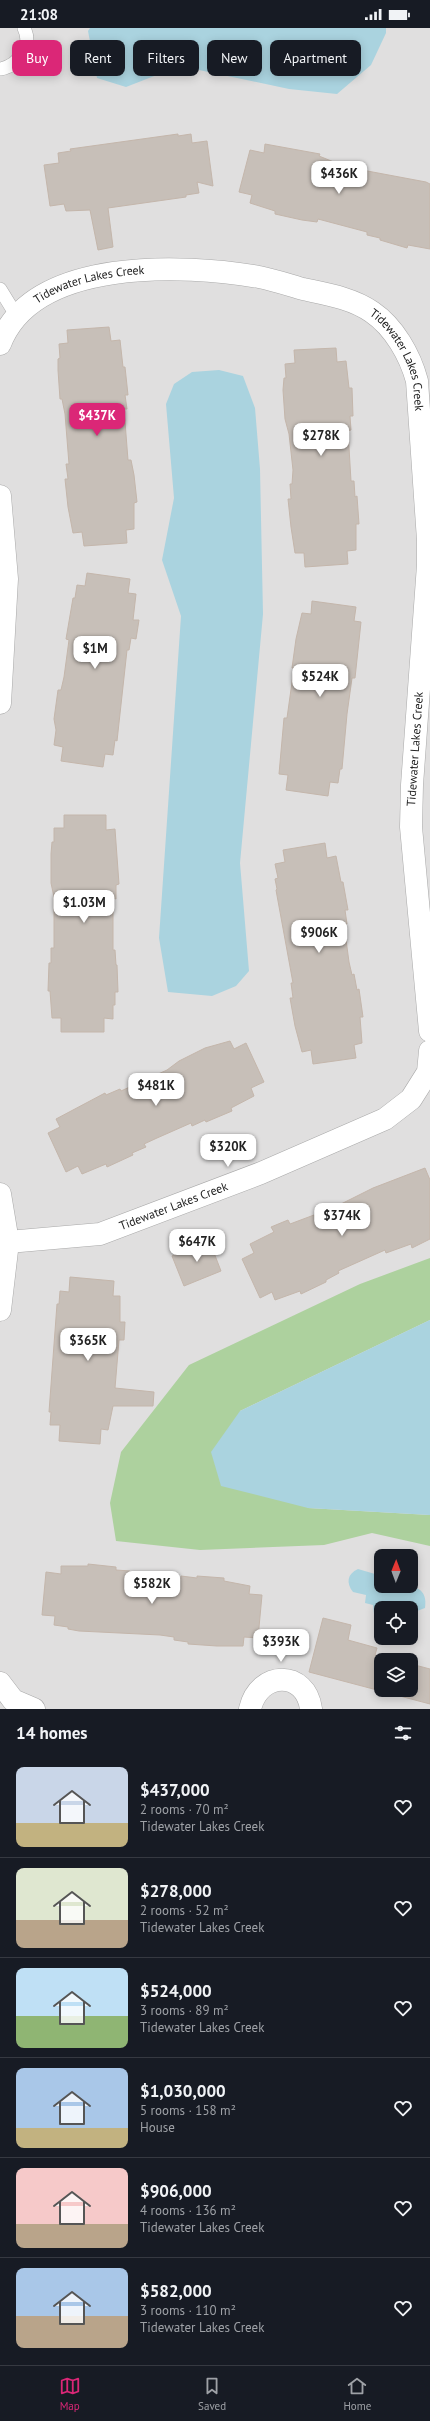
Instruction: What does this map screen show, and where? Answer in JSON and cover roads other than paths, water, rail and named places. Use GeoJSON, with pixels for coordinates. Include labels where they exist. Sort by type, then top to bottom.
{"type":"FeatureCollection","features":[{"type":"Feature","properties":{"kind":"street","name":"Tidewater Lakes Creek"},"geometry":{"type":"LineString","coordinates":[[0,344],[6,328],[16,315],[48,292],[80,280],[135,270],[181,269],[260,277],[349,300],[371,311],[390,326],[413,366],[417,381],[428,565],[412,785],[411,828],[430,1030]]}},
{"type":"Feature","properties":{"kind":"street"},"geometry":{"type":"LineString","coordinates":[[0,496],[7,579],[0,703]]}},
{"type":"Feature","properties":{"kind":"street","name":"Tidewater Lakes Creek"},"geometry":{"type":"LineString","coordinates":[[8,1242],[100,1234],[261,1173],[385,1120],[411,1099],[428,1072],[430,1051]]}},
{"type":"Feature","properties":{"kind":"street"},"geometry":{"type":"LineString","coordinates":[[0,1194],[8,1242],[0,1310]]}},
{"type":"Feature","properties":{"kind":"street"},"geometry":{"type":"LineString","coordinates":[[250,1709],[253,1696],[259,1688],[279,1680],[297,1685],[305,1692],[311,1709]]}},
{"type":"Feature","properties":{"kind":"street"},"geometry":{"type":"LineString","coordinates":[[0,1683],[13,1700],[34,1709]]}},
{"type":"Feature","properties":{"kind":"lane"},"geometry":{"type":"LineString","coordinates":[[0,69],[12,66],[22,55],[26,41],[24,28]]}},
{"type":"Feature","properties":{"kind":"lane"},"geometry":{"type":"LineString","coordinates":[[0,289],[16,315]]}},
{"type":"Feature","properties":{"kind":"water"},"geometry":{"type":"Polygon","coordinates":[[[90,28],[386,28],[386,33],[371,65],[361,74],[361,40],[270,40],[270,76],[358,76],[337,94],[289,89],[227,76],[262,76],[262,40],[207,40],[207,72],[199,70],[199,40],[133,40],[133,76],[154,76],[126,87],[97,78],[97,76],[125,76],[125,40],[90,40],[88,31],[90,28]]]}},
{"type":"Feature","properties":{"kind":"water"},"geometry":{"type":"Polygon","coordinates":[[[219,370],[243,376],[255,408],[260,469],[263,614],[240,863],[249,971],[236,986],[212,996],[168,992],[159,938],[181,616],[162,560],[174,498],[166,404],[174,384],[192,372],[219,370]]]}},
{"type":"Feature","properties":{"kind":"water"},"geometry":{"type":"Polygon","coordinates":[[[430,1320],[430,1515],[308,1508],[221,1486],[211,1452],[240,1411],[430,1320]]]}},
{"type":"Feature","properties":{"kind":"water"},"geometry":{"type":"Polygon","coordinates":[[[358,1569],[374,1574],[374,1593],[418,1593],[418,1589],[422,1592],[425,1599],[425,1608],[418,1611],[418,1601],[374,1601],[374,1614],[373,1605],[365,1603],[366,1595],[353,1592],[349,1585],[350,1576],[358,1569]]]}}]}
